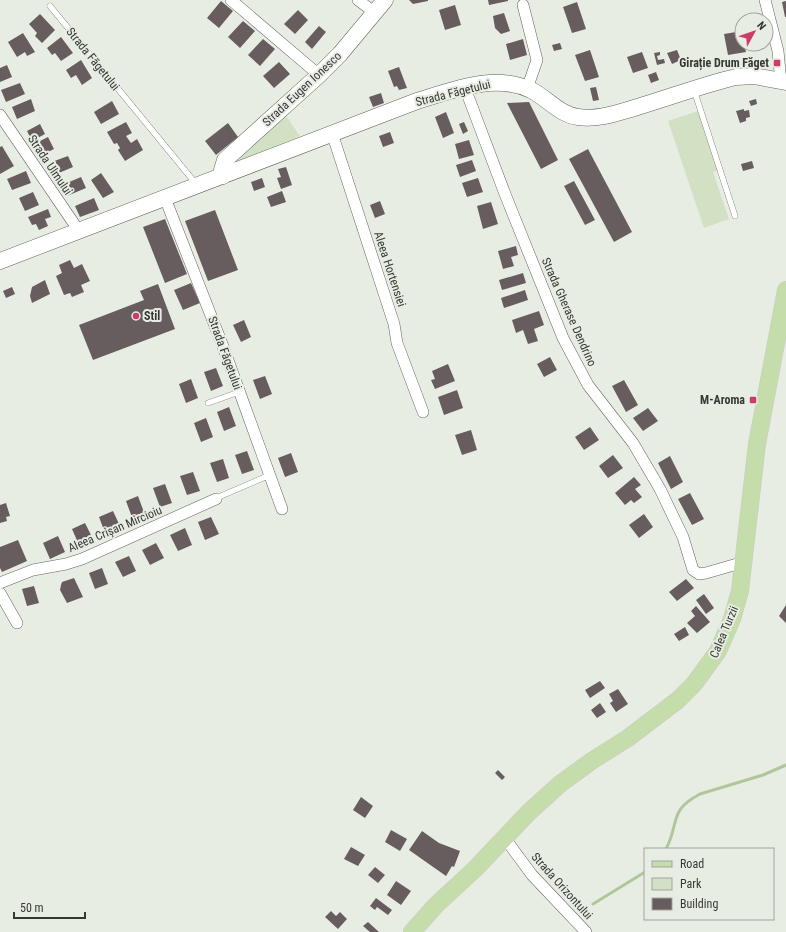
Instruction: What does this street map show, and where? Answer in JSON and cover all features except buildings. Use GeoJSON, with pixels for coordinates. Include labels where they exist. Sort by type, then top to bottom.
{"type":"FeatureCollection","features":[{"type":"Feature","properties":{"kind":"main road","name":"Strada Eugen Ionesco"},"geometry":{"type":"LineString","coordinates":[[223,176],[222,170],[226,160],[319,76],[340,54],[373,11],[386,0]]}},
{"type":"Feature","properties":{"kind":"main road","name":"Strada Făgetului"},"geometry":{"type":"LineString","coordinates":[[0,261],[417,101],[465,88],[496,82],[519,86],[527,89],[567,113],[577,117],[587,118],[598,117],[626,110],[725,80],[746,76],[759,77],[784,84]]}},
{"type":"Feature","properties":{"kind":"main road","name":"Calea Turzii"},"geometry":{"type":"LineString","coordinates":[[425,932],[475,869],[528,812],[560,784],[661,715],[694,684],[718,651],[732,619],[740,591],[757,444],[786,290]]}},
{"type":"Feature","properties":{"kind":"main road","name":"Calea Turzii"},"geometry":{"type":"LineString","coordinates":[[412,932],[436,905],[475,869]]}},
{"type":"Feature","properties":{"kind":"street"},"geometry":{"type":"LineString","coordinates":[[230,0],[319,76]]}},
{"type":"Feature","properties":{"kind":"street"},"geometry":{"type":"LineString","coordinates":[[358,0],[373,11]]}},
{"type":"Feature","properties":{"kind":"street"},"geometry":{"type":"LineString","coordinates":[[362,0],[373,11]]}},
{"type":"Feature","properties":{"kind":"street"},"geometry":{"type":"LineString","coordinates":[[765,0],[778,51],[784,84]]}},
{"type":"Feature","properties":{"kind":"street"},"geometry":{"type":"LineString","coordinates":[[523,5],[537,60],[527,89]]}},
{"type":"Feature","properties":{"kind":"street","name":"Strada Gherase Dendrino"},"geometry":{"type":"LineString","coordinates":[[465,88],[508,202],[563,338],[588,385],[633,443],[660,489],[684,537],[692,570],[699,574],[706,573],[744,562]]}},
{"type":"Feature","properties":{"kind":"street","name":"Strada Ulmului"},"geometry":{"type":"LineString","coordinates":[[0,115],[79,231]]}},
{"type":"Feature","properties":{"kind":"street","name":"Aleea Hortensiei"},"geometry":{"type":"LineString","coordinates":[[332,133],[394,324],[397,343],[423,412]]}},
{"type":"Feature","properties":{"kind":"street","name":"Strada Făgetului"},"geometry":{"type":"LineString","coordinates":[[165,198],[224,349],[282,509]]}},
{"type":"Feature","properties":{"kind":"street","name":"Aleea Crișan Mircioiu"},"geometry":{"type":"LineString","coordinates":[[0,583],[33,570],[66,564],[82,559],[218,498]]}},
{"type":"Feature","properties":{"kind":"street"},"geometry":{"type":"LineString","coordinates":[[0,593],[17,623]]}},
{"type":"Feature","properties":{"kind":"street","name":"Strada Orizontului"},"geometry":{"type":"LineString","coordinates":[[504,837],[532,875],[586,932]]}},
{"type":"Feature","properties":{"kind":"lane","name":"Strada Făgetului"},"geometry":{"type":"LineString","coordinates":[[50,6],[198,186]]}},
{"type":"Feature","properties":{"kind":"lane"},"geometry":{"type":"LineString","coordinates":[[694,90],[735,216]]}},
{"type":"Feature","properties":{"kind":"lane"},"geometry":{"type":"LineString","coordinates":[[208,403],[239,392]]}},
{"type":"Feature","properties":{"kind":"lane"},"geometry":{"type":"LineString","coordinates":[[218,498],[270,474]]}},
{"type":"Feature","properties":{"kind":"green space"},"geometry":{"type":"Polygon","coordinates":[[[698,111],[718,170],[713,172],[729,219],[704,228],[668,121],[698,111]]]}},
{"type":"Feature","properties":{"kind":"green space"},"geometry":{"type":"Polygon","coordinates":[[[284,113],[300,136],[237,162],[235,155],[284,113]]]}},
{"type":"Feature","properties":{"kind":"waterway"},"geometry":{"type":"LineString","coordinates":[[666,848],[676,818],[683,806],[690,800],[700,794],[763,775],[786,765]]}},
{"type":"Feature","properties":{"kind":"waterway"},"geometry":{"type":"LineString","coordinates":[[593,904],[644,873]]}},
{"type":"Feature","properties":{"kind":"place","name":"Girație Drum Făget"},"geometry":{"type":"Point","coordinates":[777,63]}},
{"type":"Feature","properties":{"kind":"place","name":"Stil"},"geometry":{"type":"Point","coordinates":[136,316]}},
{"type":"Feature","properties":{"kind":"place","name":"M-Aroma"},"geometry":{"type":"Point","coordinates":[753,400]}}]}
